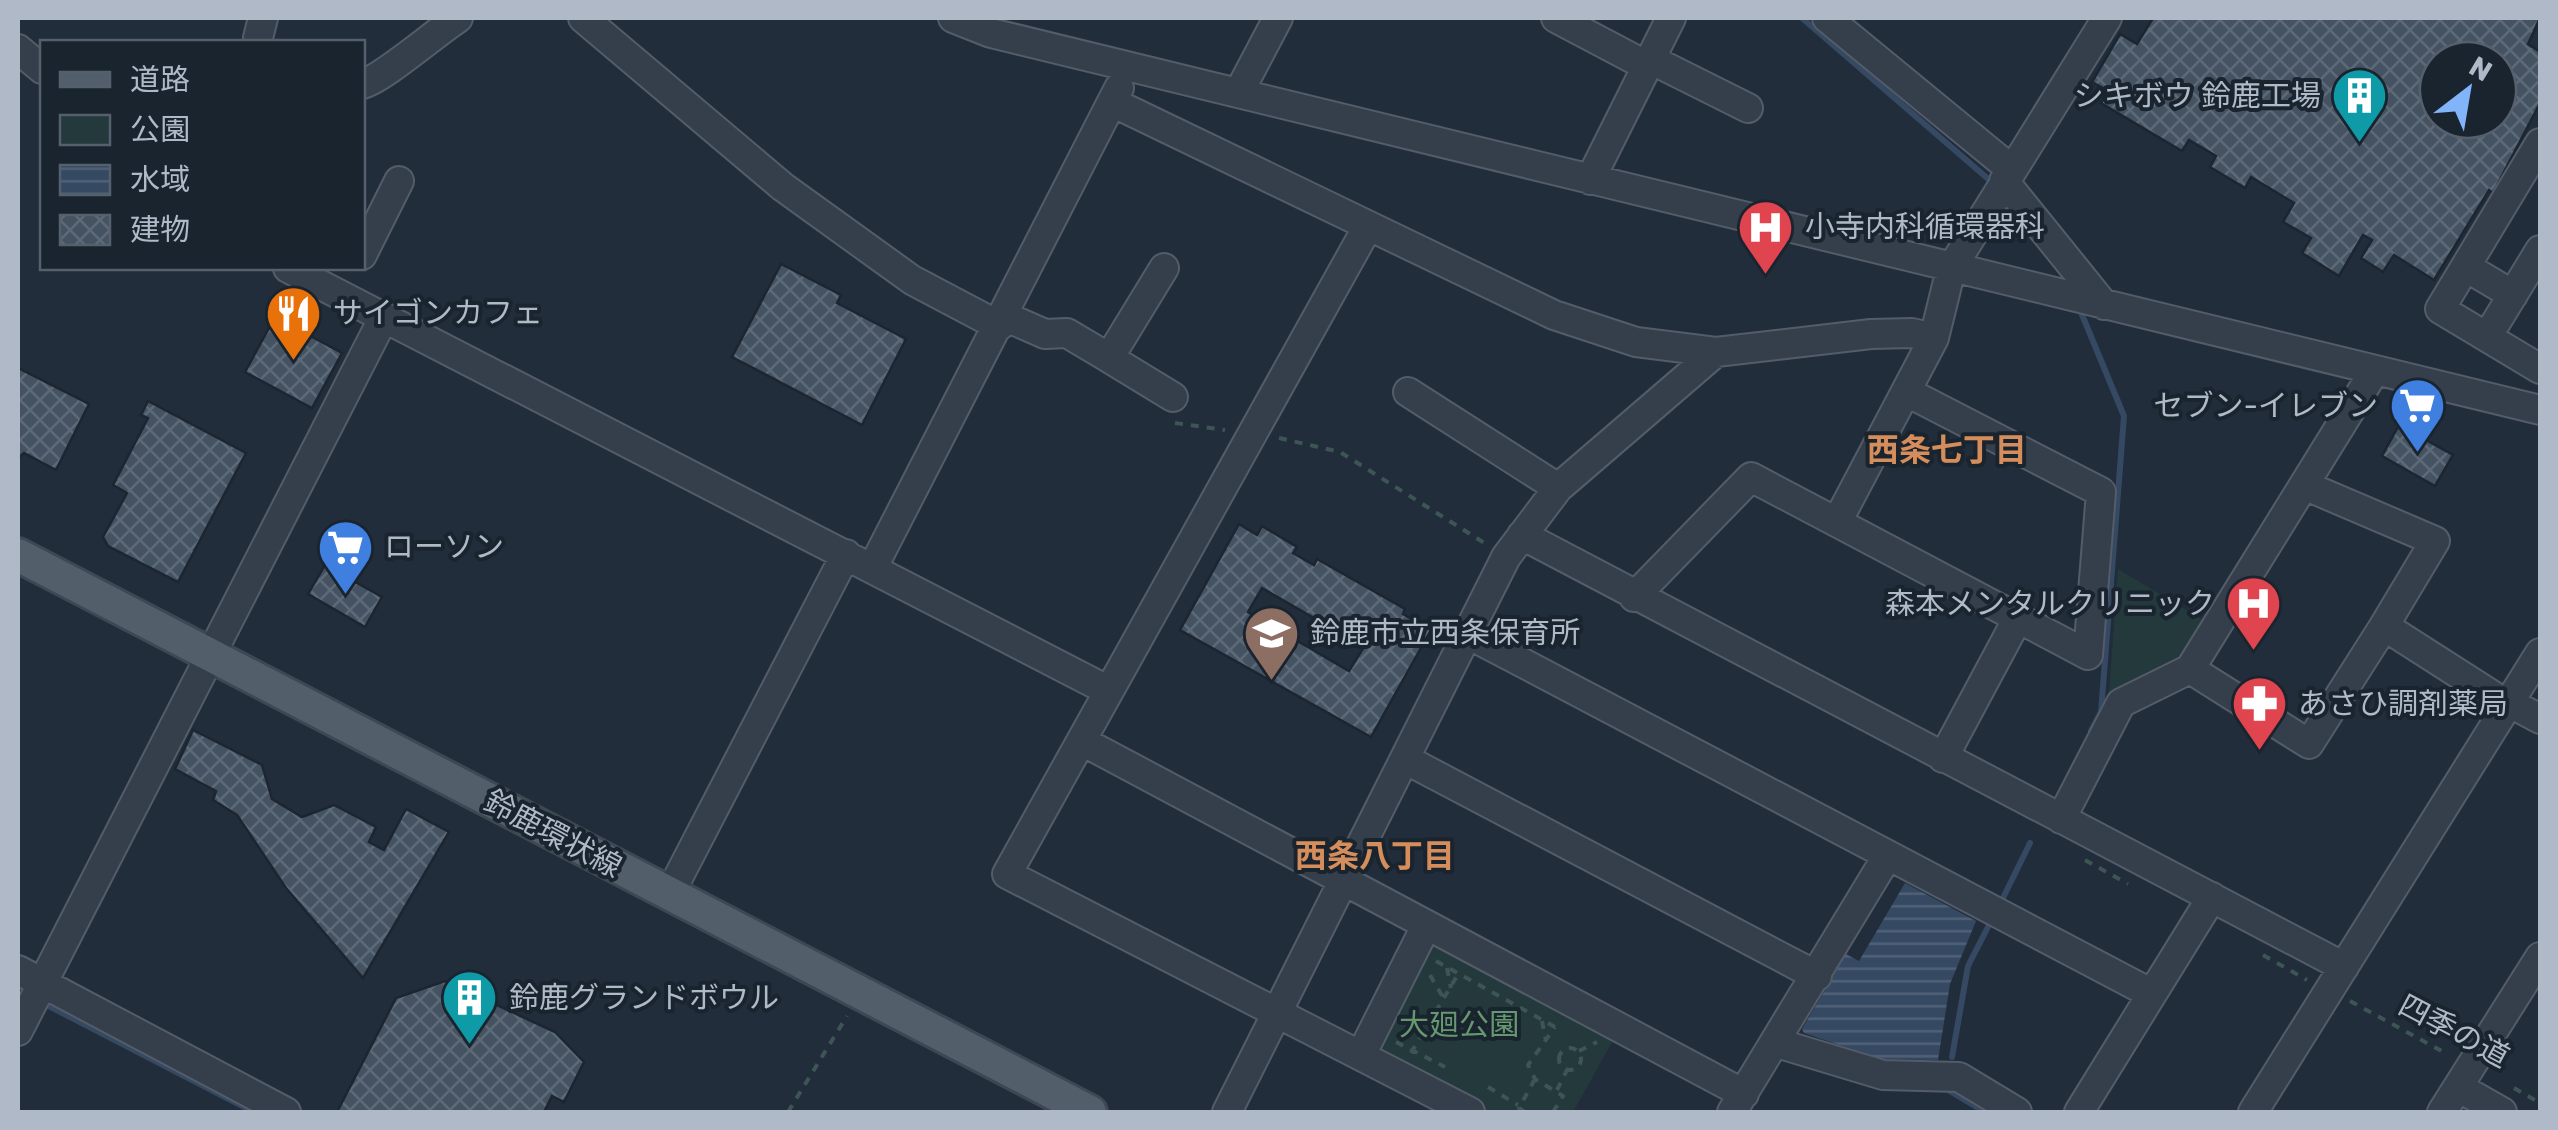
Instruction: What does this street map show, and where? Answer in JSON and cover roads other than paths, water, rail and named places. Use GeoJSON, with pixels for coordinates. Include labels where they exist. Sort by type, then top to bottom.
{"type":"FeatureCollection","features":[{"type":"Feature","properties":{"kind":"main road","name":"鈴鹿環状線"},"geometry":{"type":"LineString","coordinates":[[18,555],[1090,1112]]}},
{"type":"Feature","properties":{"kind":"street"},"geometry":{"type":"LineString","coordinates":[[365,83],[385,73],[410,50],[458,18]]}},
{"type":"Feature","properties":{"kind":"street"},"geometry":{"type":"LineString","coordinates":[[583,18],[783,188],[912,280],[1002,321],[1045,334],[1067,333],[1173,397]]}},
{"type":"Feature","properties":{"kind":"street"},"geometry":{"type":"LineString","coordinates":[[953,18],[991,34],[2540,410]]}},
{"type":"Feature","properties":{"kind":"street"},"geometry":{"type":"LineString","coordinates":[[1239,92],[1278,18]]}},
{"type":"Feature","properties":{"kind":"street"},"geometry":{"type":"LineString","coordinates":[[1556,18],[1748,108]]}},
{"type":"Feature","properties":{"kind":"street"},"geometry":{"type":"LineString","coordinates":[[1590,180],[1671,18]]}},
{"type":"Feature","properties":{"kind":"street"},"geometry":{"type":"LineString","coordinates":[[1828,18],[2004,182],[2104,305]]}},
{"type":"Feature","properties":{"kind":"street"},"geometry":{"type":"LineString","coordinates":[[1836,522],[1934,338],[1951,269],[2107,18]]}},
{"type":"Feature","properties":{"kind":"street"},"geometry":{"type":"LineString","coordinates":[[18,49],[40,67]]}},
{"type":"Feature","properties":{"kind":"street"},"geometry":{"type":"LineString","coordinates":[[874,568],[1114,103],[1128,66]]}},
{"type":"Feature","properties":{"kind":"street"},"geometry":{"type":"LineString","coordinates":[[1114,103],[1554,316],[1636,342],[1716,352],[1871,334],[1912,333],[1934,338]]}},
{"type":"Feature","properties":{"kind":"street"},"geometry":{"type":"LineString","coordinates":[[2540,142],[2440,309],[2540,369]]}},
{"type":"Feature","properties":{"kind":"street"},"geometry":{"type":"LineString","coordinates":[[365,249],[399,181]]}},
{"type":"Feature","properties":{"kind":"street"},"geometry":{"type":"LineString","coordinates":[[1367,228],[1007,874],[1470,1112]]}},
{"type":"Feature","properties":{"kind":"street"},"geometry":{"type":"LineString","coordinates":[[2488,337],[2538,258]]}},
{"type":"Feature","properties":{"kind":"street"},"geometry":{"type":"LineString","coordinates":[[2466,267],[2513,295]]}},
{"type":"Feature","properties":{"kind":"street"},"geometry":{"type":"LineString","coordinates":[[1109,358],[1164,268]]}},
{"type":"Feature","properties":{"kind":"street"},"geometry":{"type":"LineString","coordinates":[[292,270],[1109,690]]}},
{"type":"Feature","properties":{"kind":"street"},"geometry":{"type":"LineString","coordinates":[[342,296],[355,270]]}},
{"type":"Feature","properties":{"kind":"street"},"geometry":{"type":"LineString","coordinates":[[32,1004],[384,317]]}},
{"type":"Feature","properties":{"kind":"street"},"geometry":{"type":"LineString","coordinates":[[1226,1112],[1506,557],[1558,488],[1716,352]]}},
{"type":"Feature","properties":{"kind":"street"},"geometry":{"type":"LineString","coordinates":[[2061,819],[2121,702],[2190,669],[2375,370]]}},
{"type":"Feature","properties":{"kind":"street"},"geometry":{"type":"LineString","coordinates":[[1408,392],[1558,488]]}},
{"type":"Feature","properties":{"kind":"street"},"geometry":{"type":"LineString","coordinates":[[1634,597],[1752,477],[2088,654],[2101,492],[1907,392]]}},
{"type":"Feature","properties":{"kind":"street"},"geometry":{"type":"LineString","coordinates":[[2190,669],[2308,744],[2435,541],[2304,484]]}},
{"type":"Feature","properties":{"kind":"street"},"geometry":{"type":"LineString","coordinates":[[1522,535],[2344,967]]}},
{"type":"Feature","properties":{"kind":"street"},"geometry":{"type":"LineString","coordinates":[[669,895],[846,554]]}},
{"type":"Feature","properties":{"kind":"street"},"geometry":{"type":"LineString","coordinates":[[1943,758],[2018,618]]}},
{"type":"Feature","properties":{"kind":"street"},"geometry":{"type":"LineString","coordinates":[[2384,626],[2540,719]]}},
{"type":"Feature","properties":{"kind":"street"},"geometry":{"type":"LineString","coordinates":[[1468,634],[2152,994]]}},
{"type":"Feature","properties":{"kind":"street"},"geometry":{"type":"LineString","coordinates":[[2253,1112],[2540,653]]}},
{"type":"Feature","properties":{"kind":"street"},"geometry":{"type":"LineString","coordinates":[[1082,742],[1426,926],[1738,1103],[1888,854]]}},
{"type":"Feature","properties":{"kind":"street"},"geometry":{"type":"LineString","coordinates":[[1404,758],[1817,976]]}},
{"type":"Feature","properties":{"kind":"street"},"geometry":{"type":"LineString","coordinates":[[2079,1112],[2212,897]]}},
{"type":"Feature","properties":{"kind":"street"},"geometry":{"type":"LineString","coordinates":[[1360,1056],[1426,926]]}},
{"type":"Feature","properties":{"kind":"street"},"geometry":{"type":"LineString","coordinates":[[2442,1112],[2532,988],[2540,958]]}},
{"type":"Feature","properties":{"kind":"street"},"geometry":{"type":"LineString","coordinates":[[18,970],[32,1004],[286,1112]]}},
{"type":"Feature","properties":{"kind":"street"},"geometry":{"type":"LineString","coordinates":[[1777,1043],[1883,1075],[1959,1077],[2018,1112]]}},
{"type":"Feature","properties":{"kind":"street"},"geometry":{"type":"LineString","coordinates":[[2464,1077],[2507,1100]]}},
{"type":"Feature","properties":{"kind":"water"},"geometry":{"type":"Polygon","coordinates":[[[1905,883],[1976,921],[1950,984],[1938,1060],[1880,1059],[1804,1033],[1802,1029],[1846,954],[1859,961],[1905,883]]]}},
{"type":"Feature","properties":{"kind":"waterway"},"geometry":{"type":"LineString","coordinates":[[1802,18],[1994,184]]}},
{"type":"Feature","properties":{"kind":"waterway"},"geometry":{"type":"LineString","coordinates":[[2078,305],[2124,416],[2101,712],[2091,731]]}},
{"type":"Feature","properties":{"kind":"waterway"},"geometry":{"type":"LineString","coordinates":[[2002,900],[2030,843]]}},
{"type":"Feature","properties":{"kind":"waterway"},"geometry":{"type":"LineString","coordinates":[[1952,1057],[1968,966],[1991,921]]}},
{"type":"Feature","properties":{"kind":"waterway"},"geometry":{"type":"LineString","coordinates":[[41,1002],[254,1112]]}},
{"type":"Feature","properties":{"kind":"waterway"},"geometry":{"type":"LineString","coordinates":[[1948,1090],[1985,1112]]}},
{"type":"Feature","properties":{"kind":"place","name":"シキボウ 鈴鹿工場"},"geometry":{"type":"Point","coordinates":[2360,145]}},
{"type":"Feature","properties":{"kind":"place","name":"小寺内科循環器科"},"geometry":{"type":"Point","coordinates":[1766,276]}},
{"type":"Feature","properties":{"kind":"place","name":"サイゴンカフェ"},"geometry":{"type":"Point","coordinates":[294,362]}},
{"type":"Feature","properties":{"kind":"place","name":"セブン-イレブン"},"geometry":{"type":"Point","coordinates":[2417,455]}},
{"type":"Feature","properties":{"kind":"place","name":"ローソン"},"geometry":{"type":"Point","coordinates":[345,596]}},
{"type":"Feature","properties":{"kind":"place","name":"森本メンタルクリニック"},"geometry":{"type":"Point","coordinates":[2254,653]}},
{"type":"Feature","properties":{"kind":"place","name":"鈴鹿市立西条保育所"},"geometry":{"type":"Point","coordinates":[1271,682]}},
{"type":"Feature","properties":{"kind":"place","name":"あさひ調剤薬局"},"geometry":{"type":"Point","coordinates":[2259,753]}},
{"type":"Feature","properties":{"kind":"place","name":"鈴鹿グランドボウル"},"geometry":{"type":"Point","coordinates":[470,1047]}},
{"type":"Feature","properties":{"kind":"district","name":"西条七丁目"},"geometry":{"type":"Point","coordinates":[1947,450]}},
{"type":"Feature","properties":{"kind":"district","name":"西条八丁目"},"geometry":{"type":"Point","coordinates":[1375,856]}},
{"type":"Feature","properties":{"kind":"park label","name":"大廻公園"},"geometry":{"type":"Point","coordinates":[1459,1025]}}]}
